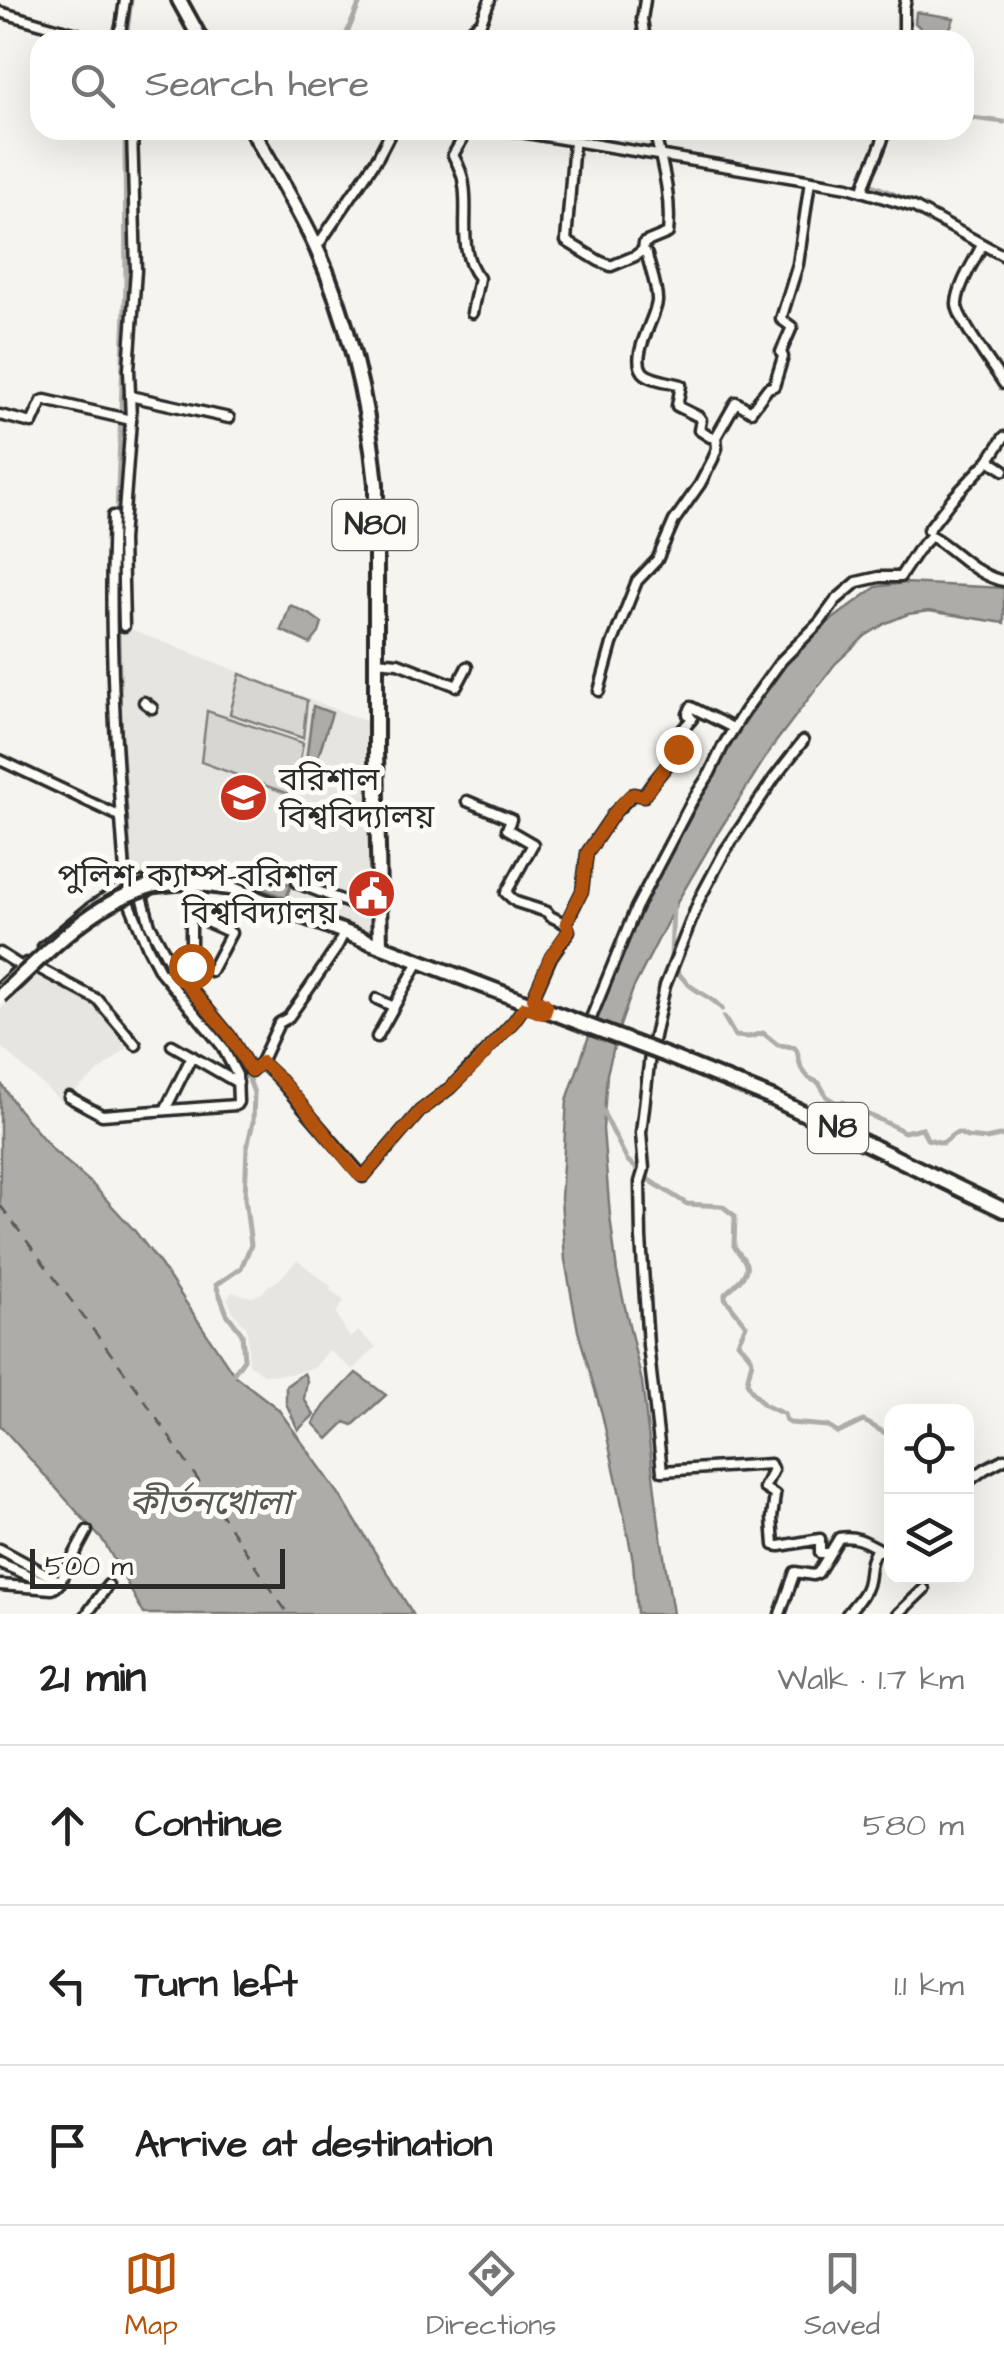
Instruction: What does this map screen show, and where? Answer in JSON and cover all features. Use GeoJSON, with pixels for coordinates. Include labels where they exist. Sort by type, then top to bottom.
{"type":"FeatureCollection","features":[{"type":"Feature","properties":{"kind":"highway"},"geometry":{"type":"LineString","coordinates":[[179,0],[196,30]]}},
{"type":"Feature","properties":{"kind":"highway","name":"N801"},"geometry":{"type":"LineString","coordinates":[[257,140],[316,248],[349,336],[372,444],[376,484],[380,945]]}},
{"type":"Feature","properties":{"kind":"highway","name":"N8"},"geometry":{"type":"LineString","coordinates":[[0,996],[96,910],[130,892],[171,882],[219,885],[537,1003],[774,1098],[1004,1210]]}},
{"type":"Feature","properties":{"kind":"highway"},"geometry":{"type":"LineString","coordinates":[[362,938],[375,933],[380,925]]}},
{"type":"Feature","properties":{"kind":"highway"},"geometry":{"type":"LineString","coordinates":[[380,925],[395,950]]}},
{"type":"Feature","properties":{"kind":"street"},"geometry":{"type":"LineString","coordinates":[[120,30],[126,0]]}},
{"type":"Feature","properties":{"kind":"street"},"geometry":{"type":"LineString","coordinates":[[473,30],[481,22],[490,0]]}},
{"type":"Feature","properties":{"kind":"street"},"geometry":{"type":"LineString","coordinates":[[644,30],[645,0]]}},
{"type":"Feature","properties":{"kind":"street"},"geometry":{"type":"LineString","coordinates":[[904,30],[906,0]]}},
{"type":"Feature","properties":{"kind":"street"},"geometry":{"type":"LineString","coordinates":[[0,12],[63,30]]}},
{"type":"Feature","properties":{"kind":"street"},"geometry":{"type":"LineString","coordinates":[[124,626],[122,540],[136,270],[132,140]]}},
{"type":"Feature","properties":{"kind":"street"},"geometry":{"type":"LineString","coordinates":[[316,248],[387,140]]}},
{"type":"Feature","properties":{"kind":"street"},"geometry":{"type":"LineString","coordinates":[[462,140],[454,155],[464,185],[468,257],[479,278],[472,313]]}},
{"type":"Feature","properties":{"kind":"street"},"geometry":{"type":"LineString","coordinates":[[563,140],[863,191],[914,207],[1004,256]]}},
{"type":"Feature","properties":{"kind":"street"},"geometry":{"type":"LineString","coordinates":[[574,142],[566,241],[611,266],[635,256],[643,250],[644,243],[668,233],[666,180],[656,140]]}},
{"type":"Feature","properties":{"kind":"street"},"geometry":{"type":"LineString","coordinates":[[863,191],[872,160],[883,140]]}},
{"type":"Feature","properties":{"kind":"street"},"geometry":{"type":"LineString","coordinates":[[599,691],[631,596],[700,484],[717,448],[716,437],[736,402],[752,411],[768,388],[774,386],[781,352],[792,327],[781,319],[798,264],[810,181]]}},
{"type":"Feature","properties":{"kind":"street"},"geometry":{"type":"LineString","coordinates":[[982,244],[956,308],[1004,384]]}},
{"type":"Feature","properties":{"kind":"street"},"geometry":{"type":"LineString","coordinates":[[643,250],[656,303],[644,341],[642,370],[646,375],[680,385],[677,406],[701,420],[699,430],[716,437]]}},
{"type":"Feature","properties":{"kind":"street"},"geometry":{"type":"LineString","coordinates":[[130,396],[229,418]]}},
{"type":"Feature","properties":{"kind":"street"},"geometry":{"type":"LineString","coordinates":[[0,415],[32,423],[45,400],[129,420]]}},
{"type":"Feature","properties":{"kind":"street"},"geometry":{"type":"LineString","coordinates":[[928,530],[989,460],[1004,436]]}},
{"type":"Feature","properties":{"kind":"street"},"geometry":{"type":"LineString","coordinates":[[989,460],[1004,470]]}},
{"type":"Feature","properties":{"kind":"street"},"geometry":{"type":"LineString","coordinates":[[69,1097],[102,1115],[238,1102],[237,1075],[222,1046],[160,971],[148,948],[128,884],[113,720],[113,516]]}},
{"type":"Feature","properties":{"kind":"street"},"geometry":{"type":"LineString","coordinates":[[589,1023],[636,908],[733,728],[781,661],[836,600],[857,582],[900,577],[931,536],[975,569],[1004,581]]}},
{"type":"Feature","properties":{"kind":"street"},"geometry":{"type":"LineString","coordinates":[[375,660],[398,664],[453,686],[457,686],[467,667]]}},
{"type":"Feature","properties":{"kind":"street"},"geometry":{"type":"LineString","coordinates":[[566,924],[582,891],[587,853],[629,796],[644,796],[668,764],[684,737],[684,727],[692,719],[688,714],[691,707],[733,728]]}},
{"type":"Feature","properties":{"kind":"street"},"geometry":{"type":"LineString","coordinates":[[802,741],[724,850],[665,986],[650,1055],[641,1133],[642,1279],[662,1471],[770,1464],[773,1470],[764,1488],[775,1495],[774,1545],[820,1538],[820,1553],[828,1553]]}},
{"type":"Feature","properties":{"kind":"street"},"geometry":{"type":"LineString","coordinates":[[0,760],[121,817]]}},
{"type":"Feature","properties":{"kind":"street"},"geometry":{"type":"LineString","coordinates":[[377,1038],[423,962],[545,1013],[545,1003],[537,1003],[550,957],[569,930],[547,912],[516,902],[506,893],[533,844],[507,829],[511,819],[468,801]]}},
{"type":"Feature","properties":{"kind":"street"},"geometry":{"type":"LineString","coordinates":[[0,987],[81,914],[128,884],[171,882]]}},
{"type":"Feature","properties":{"kind":"street"},"geometry":{"type":"LineString","coordinates":[[171,882],[142,896],[150,925],[165,954],[229,1035],[251,1071],[262,1062],[279,1022],[288,1018],[336,950],[344,931]]}},
{"type":"Feature","properties":{"kind":"street"},"geometry":{"type":"LineString","coordinates":[[187,985],[191,966],[190,882]]}},
{"type":"Feature","properties":{"kind":"street"},"geometry":{"type":"LineString","coordinates":[[297,883],[354,905]]}},
{"type":"Feature","properties":{"kind":"street"},"geometry":{"type":"LineString","coordinates":[[224,930],[241,892]]}},
{"type":"Feature","properties":{"kind":"street"},"geometry":{"type":"LineString","coordinates":[[210,924],[230,932],[211,971]]}},
{"type":"Feature","properties":{"kind":"street"},"geometry":{"type":"LineString","coordinates":[[0,953],[98,1000],[136,1045]]}},
{"type":"Feature","properties":{"kind":"street"},"geometry":{"type":"LineString","coordinates":[[376,998],[394,1007]]}},
{"type":"Feature","properties":{"kind":"street"},"geometry":{"type":"LineString","coordinates":[[262,1062],[362,1177],[420,1111],[476,1064],[524,1007]]}},
{"type":"Feature","properties":{"kind":"street"},"geometry":{"type":"LineString","coordinates":[[172,1045],[238,1083]]}},
{"type":"Feature","properties":{"kind":"street"},"geometry":{"type":"LineString","coordinates":[[672,1051],[774,1098],[668,1064],[664,1058],[672,1051]]}},
{"type":"Feature","properties":{"kind":"street"},"geometry":{"type":"LineString","coordinates":[[165,1110],[192,1056]]}},
{"type":"Feature","properties":{"kind":"street"},"geometry":{"type":"LineString","coordinates":[[974,1477],[1004,1460]]}},
{"type":"Feature","properties":{"kind":"street"},"geometry":{"type":"LineString","coordinates":[[0,1585],[52,1589],[87,1531]]}},
{"type":"Feature","properties":{"kind":"street"},"geometry":{"type":"LineString","coordinates":[[780,1614],[795,1572],[818,1573],[838,1538],[866,1540],[881,1550]]}},
{"type":"Feature","properties":{"kind":"street"},"geometry":{"type":"LineString","coordinates":[[0,1549],[58,1584]]}},
{"type":"Feature","properties":{"kind":"street"},"geometry":{"type":"LineString","coordinates":[[847,1614],[868,1582],[869,1561],[875,1552],[884,1549]]}},
{"type":"Feature","properties":{"kind":"street"},"geometry":{"type":"LineString","coordinates":[[0,1563],[58,1584]]}},
{"type":"Feature","properties":{"kind":"street"},"geometry":{"type":"LineString","coordinates":[[87,1614],[108,1584]]}},
{"type":"Feature","properties":{"kind":"street"},"geometry":{"type":"LineString","coordinates":[[898,1614],[924,1590]]}},
{"type":"Feature","properties":{"kind":"shaded area","name":"বরিশাল বিশ্ববিদ্যালয়"},"geometry":{"type":"Polygon","coordinates":[[[112,622],[368,722],[370,931],[239,883],[190,873],[127,875],[112,622]]]}},
{"type":"Feature","properties":{"kind":"shaded area"},"geometry":{"type":"Polygon","coordinates":[[[240,674],[307,700],[303,738],[230,714],[240,674]]]}},
{"type":"Feature","properties":{"kind":"shaded area"},"geometry":{"type":"Polygon","coordinates":[[[207,711],[303,743],[294,796],[201,762],[207,711]]]}},
{"type":"Feature","properties":{"kind":"shaded area"},"geometry":{"type":"Polygon","coordinates":[[[41,971],[93,999],[133,1043],[62,1102],[0,1046],[0,1009],[41,971]]]}},
{"type":"Feature","properties":{"kind":"shaded area"},"geometry":{"type":"Polygon","coordinates":[[[297,1260],[344,1301],[336,1313],[350,1338],[358,1331],[376,1347],[353,1370],[329,1350],[315,1367],[291,1374],[265,1375],[249,1364],[247,1328],[227,1299],[232,1292],[252,1297],[262,1293],[297,1260]]]}},
{"type":"Feature","properties":{"kind":"water"},"geometry":{"type":"Polygon","coordinates":[[[916,12],[954,18],[949,30],[923,30],[915,23],[916,12]]]}},
{"type":"Feature","properties":{"kind":"water"},"geometry":{"type":"Polygon","coordinates":[[[903,583],[1004,588],[1004,623],[929,611],[908,614],[865,636],[835,664],[772,747],[714,839],[633,989],[618,1031],[607,1074],[603,1129],[610,1216],[617,1272],[642,1382],[673,1614],[637,1614],[633,1561],[620,1495],[578,1331],[565,1260],[561,1198],[567,1100],[603,995],[652,887],[753,704],[787,659],[822,627],[876,587],[903,583]]]}},
{"type":"Feature","properties":{"kind":"water"},"geometry":{"type":"Polygon","coordinates":[[[290,605],[322,623],[310,644],[281,630],[290,605]]]}},
{"type":"Feature","properties":{"kind":"water"},"geometry":{"type":"Polygon","coordinates":[[[313,706],[332,713],[316,763],[306,761],[313,706]]]}},
{"type":"Feature","properties":{"kind":"water"},"geometry":{"type":"Polygon","coordinates":[[[251,869],[291,885],[286,898],[246,883],[251,869]]]}},
{"type":"Feature","properties":{"kind":"water","name":"কীর্তনখোলা"},"geometry":{"type":"Polygon","coordinates":[[[0,1082],[53,1150],[91,1183],[134,1230],[234,1375],[278,1409],[339,1494],[413,1614],[144,1614],[104,1542],[0,1425],[0,1082]]]}},
{"type":"Feature","properties":{"kind":"water"},"geometry":{"type":"Polygon","coordinates":[[[304,1373],[304,1399],[314,1415],[298,1430],[286,1403],[286,1386],[304,1373]]]}},
{"type":"Feature","properties":{"kind":"water"},"geometry":{"type":"Polygon","coordinates":[[[356,1373],[386,1395],[353,1425],[345,1422],[328,1439],[313,1423],[356,1373]]]}},
{"type":"Feature","properties":{"kind":"waterway"},"geometry":{"type":"LineString","coordinates":[[127,30],[131,0]]}},
{"type":"Feature","properties":{"kind":"waterway"},"geometry":{"type":"LineString","coordinates":[[348,30],[361,0]]}},
{"type":"Feature","properties":{"kind":"waterway"},"geometry":{"type":"LineString","coordinates":[[907,17],[909,30]]}},
{"type":"Feature","properties":{"kind":"waterway"},"geometry":{"type":"LineString","coordinates":[[974,118],[1004,122]]}},
{"type":"Feature","properties":{"kind":"waterway"},"geometry":{"type":"LineString","coordinates":[[125,140],[126,284],[116,540],[120,724],[131,880],[152,943],[237,1054]]}},
{"type":"Feature","properties":{"kind":"waterway"},"geometry":{"type":"LineString","coordinates":[[874,170],[870,184],[937,216]]}},
{"type":"Feature","properties":{"kind":"waterway"},"geometry":{"type":"LineString","coordinates":[[671,959],[673,905]]}},
{"type":"Feature","properties":{"kind":"waterway"},"geometry":{"type":"LineString","coordinates":[[674,968],[722,1009]]}},
{"type":"Feature","properties":{"kind":"waterway"},"geometry":{"type":"LineString","coordinates":[[724,1017],[735,1036],[763,1033],[778,1045],[794,1047],[801,1068],[819,1083],[827,1097],[904,1132],[922,1128],[927,1139],[943,1143],[959,1133],[986,1139],[1004,1135]]}},
{"type":"Feature","properties":{"kind":"waterway"},"geometry":{"type":"LineString","coordinates":[[231,1377],[244,1359],[242,1334],[227,1314],[216,1285],[241,1268],[251,1245],[245,1198],[254,1093],[243,1063]]}},
{"type":"Feature","properties":{"kind":"waterway"},"geometry":{"type":"LineString","coordinates":[[602,1110],[627,1160],[649,1180],[687,1204],[722,1206],[735,1216],[734,1246],[746,1270],[725,1298],[746,1325],[738,1342],[752,1360],[747,1382],[764,1405],[784,1414],[790,1423],[827,1426],[838,1433],[863,1421],[884,1433]]}},
{"type":"Feature","properties":{"kind":"ferry route"},"geometry":{"type":"LineString","coordinates":[[0,1205],[135,1386],[288,1614]]}},
{"type":"Feature","properties":{"kind":"place","name":"বরিশাল বিশ্ববিদ্যালয়"},"geometry":{"type":"Point","coordinates":[244,798]}},
{"type":"Feature","properties":{"kind":"place","name":"পুলিশ ক্যাম্প-বরিশাল বিশ্ববিদ্যালয়"},"geometry":{"type":"Point","coordinates":[372,894]}},
{"type":"Feature","properties":{"kind":"route"},"geometry":{"type":"LineString","coordinates":[[191,966],[187,985],[229,1035],[251,1071],[262,1062],[364,1176],[420,1111],[476,1064],[524,1007],[545,1013],[545,1003],[533,998],[550,957],[570,929],[566,922],[582,891],[587,853],[614,813],[629,796],[644,796],[678,749]]}}]}
